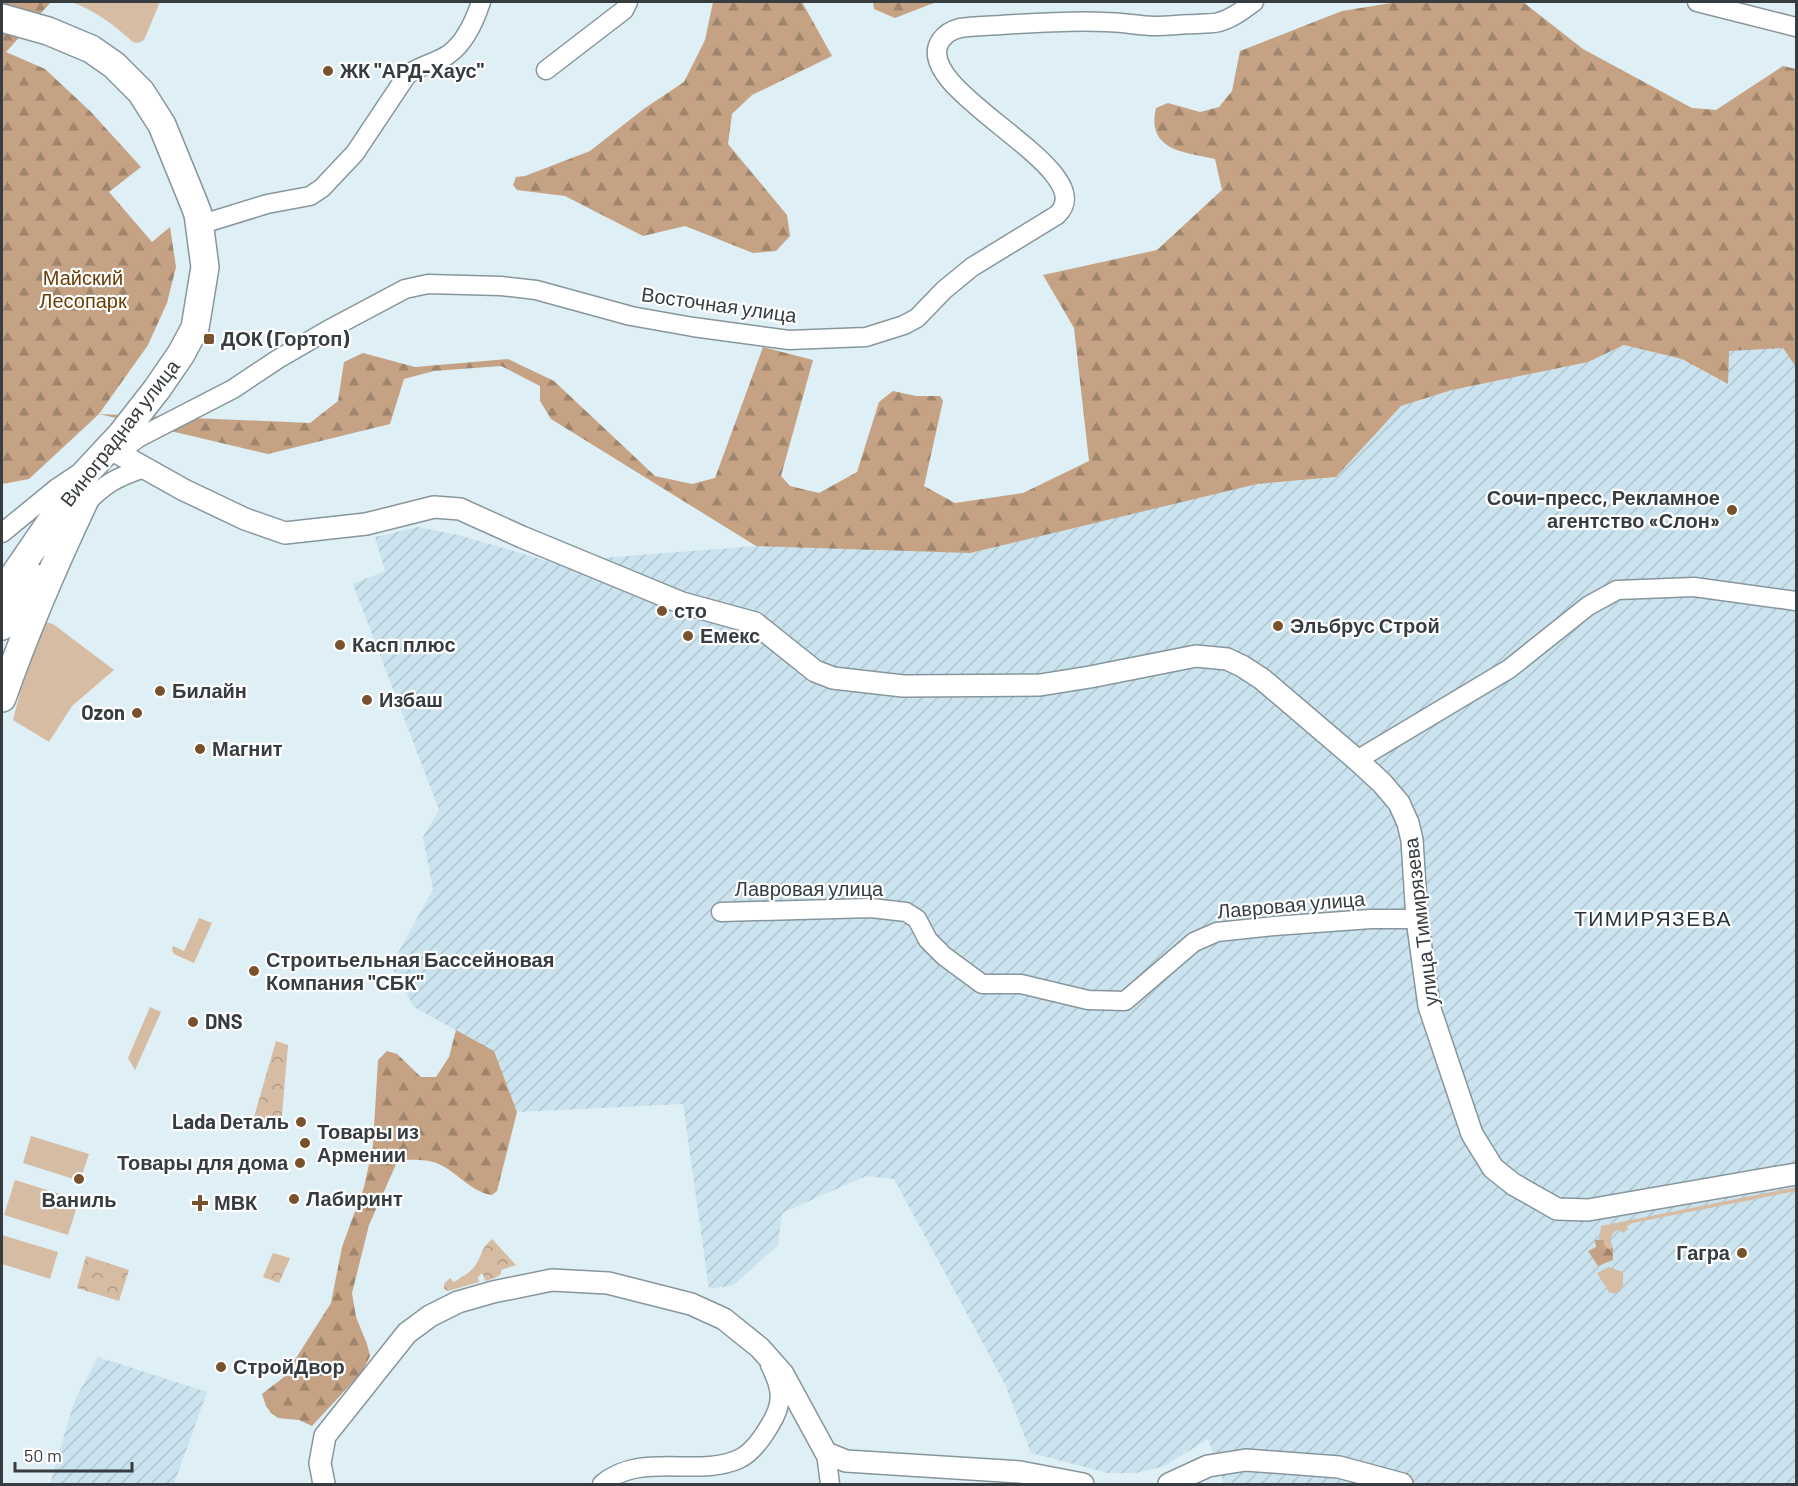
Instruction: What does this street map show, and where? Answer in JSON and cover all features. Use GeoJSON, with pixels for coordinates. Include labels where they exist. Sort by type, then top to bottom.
{"type":"FeatureCollection","features":[{"type":"Feature","properties":{"kind":"main road","name":"Виноградная улица"},"geometry":{"type":"LineString","coordinates":[[2,18],[48,31],[91,49],[114,65],[141,92],[162,124],[193,201],[205,267],[195,328],[181,354],[109,454],[81,478],[2,593]]}},
{"type":"Feature","properties":{"kind":"main road"},"geometry":{"type":"LineString","coordinates":[[2,698],[17,654],[81,509],[109,454]]}},
{"type":"Feature","properties":{"kind":"main road"},"geometry":{"type":"LineString","coordinates":[[2,626],[109,454]]}},
{"type":"Feature","properties":{"kind":"street"},"geometry":{"type":"LineString","coordinates":[[199,225],[267,204],[310,196],[322,188],[355,153],[407,75],[416,68],[449,54],[464,39],[482,2]]}},
{"type":"Feature","properties":{"kind":"street"},"geometry":{"type":"LineString","coordinates":[[546,70],[624,10],[627,2]]}},
{"type":"Feature","properties":{"kind":"street","name":"Восточная улица"},"geometry":{"type":"LineString","coordinates":[[109,454],[234,389],[278,359],[384,299],[405,289],[428,284],[501,286],[536,290],[631,316],[789,340],[866,337],[904,325],[917,318],[944,290],[972,267],[1058,215],[1063,210],[1065,199],[1055,176],[1041,159],[969,100],[942,70],[937,60],[936,50],[946,33],[958,28],[1024,24],[1105,21],[1155,26],[1219,22],[1254,2]]}},
{"type":"Feature","properties":{"kind":"street"},"geometry":{"type":"LineString","coordinates":[[1697,2],[1797,27]]}},
{"type":"Feature","properties":{"kind":"street"},"geometry":{"type":"LineString","coordinates":[[2,533],[57,488],[109,454]]}},
{"type":"Feature","properties":{"kind":"street","name":"улица Тимирязева"},"geometry":{"type":"LineString","coordinates":[[109,454],[144,468],[245,519],[285,533],[366,524],[434,507],[460,508],[522,537],[681,603],[755,624],[815,671],[833,678],[903,686],[1040,685],[1196,656],[1227,659],[1262,679],[1357,760],[1382,783],[1399,803],[1408,823],[1412,840],[1417,920],[1429,1006],[1472,1134],[1493,1168],[1513,1184],[1557,1209],[1588,1210],[1797,1174]]}},
{"type":"Feature","properties":{"kind":"street"},"geometry":{"type":"LineString","coordinates":[[81,509],[99,490],[115,478],[144,468]]}},
{"type":"Feature","properties":{"kind":"street"},"geometry":{"type":"LineString","coordinates":[[1357,760],[1509,669],[1588,606],[1617,590],[1694,587],[1797,601]]}},
{"type":"Feature","properties":{"kind":"street","name":"Лавровая улица"},"geometry":{"type":"LineString","coordinates":[[721,912],[870,908],[906,912],[917,919],[928,939],[944,956],[982,984],[1021,984],[1088,1000],[1125,1001],[1194,942],[1217,932],[1360,920],[1417,920]]}},
{"type":"Feature","properties":{"kind":"street"},"geometry":{"type":"LineString","coordinates":[[324,1485],[320,1463],[325,1436],[407,1333],[430,1316],[458,1302],[552,1280],[608,1283],[692,1304],[724,1319],[760,1348],[783,1374],[826,1453],[831,1485]]}},
{"type":"Feature","properties":{"kind":"street"},"geometry":{"type":"LineString","coordinates":[[602,1485],[628,1470],[668,1465],[714,1466],[740,1459],[747,1453],[767,1430],[777,1413],[781,1400],[775,1376],[760,1348]]}},
{"type":"Feature","properties":{"kind":"street"},"geometry":{"type":"LineString","coordinates":[[826,1453],[846,1461],[1020,1472],[1083,1485]]}},
{"type":"Feature","properties":{"kind":"street"},"geometry":{"type":"LineString","coordinates":[[1169,1485],[1208,1466],[1246,1460],[1339,1467],[1402,1485]]}},
{"type":"Feature","properties":{"kind":"shaded area"},"geometry":{"type":"Polygon","coordinates":[[[1625,345],[1682,359],[1728,384],[1728,351],[1783,348],[1796,367],[1796,1484],[1224,1484],[1208,1439],[1165,1466],[1136,1473],[1108,1473],[1031,1453],[1005,1384],[894,1179],[866,1176],[782,1213],[778,1245],[734,1285],[709,1289],[683,1104],[517,1112],[494,1051],[414,1007],[391,966],[433,889],[423,837],[439,810],[353,584],[385,571],[375,537],[418,527],[462,536],[551,562],[756,546],[1257,484],[1336,477],[1401,406],[1452,390],[1588,362],[1625,345]]]}},
{"type":"Feature","properties":{"kind":"shaded area"},"geometry":{"type":"Polygon","coordinates":[[[98,1357],[207,1392],[174,1484],[50,1484],[74,1402],[98,1357]]]}},
{"type":"Feature","properties":{"kind":"green space","name":"Майский Лесопарк"},"geometry":{"type":"Polygon","coordinates":[[[2,2],[51,2],[6,52],[45,69],[91,112],[141,167],[109,192],[152,242],[170,227],[176,267],[167,303],[148,345],[99,414],[29,479],[2,484],[2,2]]]}},
{"type":"Feature","properties":{"kind":"green space"},"geometry":{"type":"Polygon","coordinates":[[[71,2],[160,2],[144,40],[138,43],[133,42],[96,14],[71,2]]]}},
{"type":"Feature","properties":{"kind":"green space"},"geometry":{"type":"Polygon","coordinates":[[[713,2],[802,2],[832,56],[752,95],[732,114],[728,144],[787,215],[790,236],[776,251],[753,253],[685,226],[643,236],[565,196],[517,190],[513,185],[516,177],[525,176],[590,151],[645,108],[684,82],[705,40],[713,2]]]}},
{"type":"Feature","properties":{"kind":"green space"},"geometry":{"type":"Polygon","coordinates":[[[873,2],[936,2],[895,18],[874,9],[873,2]]]}},
{"type":"Feature","properties":{"kind":"green space"},"geometry":{"type":"Polygon","coordinates":[[[1397,2],[1523,2],[1583,49],[1692,108],[1716,110],[1783,66],[1796,69],[1796,367],[1783,348],[1729,351],[1728,384],[1682,359],[1624,345],[1588,362],[1452,390],[1401,406],[1336,477],[1257,484],[970,553],[756,546],[551,419],[540,401],[540,386],[501,366],[434,371],[404,379],[390,424],[268,454],[99,414],[310,423],[338,401],[344,362],[363,353],[415,367],[508,359],[554,381],[655,476],[692,484],[715,478],[763,347],[813,360],[781,476],[790,486],[819,493],[857,472],[879,402],[893,391],[916,396],[940,396],[943,401],[924,486],[955,503],[1023,493],[1089,461],[1074,328],[1043,275],[1157,250],[1222,190],[1215,159],[1170,147],[1162,141],[1154,122],[1156,108],[1168,103],[1200,112],[1219,107],[1232,91],[1240,51],[1342,11],[1397,2]]]}},
{"type":"Feature","properties":{"kind":"green space"},"geometry":{"type":"Polygon","coordinates":[[[45,622],[53,624],[114,670],[72,706],[49,742],[13,720],[26,669],[45,622]]]}},
{"type":"Feature","properties":{"kind":"green space"},"geometry":{"type":"Polygon","coordinates":[[[199,918],[212,923],[194,963],[174,954],[172,949],[173,946],[184,951],[199,918]]]}},
{"type":"Feature","properties":{"kind":"green space"},"geometry":{"type":"Polygon","coordinates":[[[150,1007],[161,1012],[135,1070],[128,1058],[150,1007]]]}},
{"type":"Feature","properties":{"kind":"green space"},"geometry":{"type":"Polygon","coordinates":[[[456,1030],[494,1051],[517,1112],[497,1191],[492,1195],[484,1193],[448,1169],[433,1162],[398,1160],[369,1225],[352,1293],[356,1317],[370,1356],[363,1371],[312,1426],[299,1420],[278,1418],[266,1406],[262,1394],[284,1377],[331,1303],[342,1247],[364,1187],[373,1146],[378,1060],[387,1051],[397,1054],[421,1077],[436,1077],[449,1057],[456,1030]]]}},
{"type":"Feature","properties":{"kind":"green space"},"geometry":{"type":"Polygon","coordinates":[[[276,1041],[288,1045],[281,1126],[254,1117],[276,1041]]]}},
{"type":"Feature","properties":{"kind":"green space"},"geometry":{"type":"Polygon","coordinates":[[[31,1136],[89,1154],[80,1181],[23,1163],[31,1136]]]}},
{"type":"Feature","properties":{"kind":"green space"},"geometry":{"type":"Polygon","coordinates":[[[15,1180],[79,1200],[68,1235],[4,1215],[15,1180]]]}},
{"type":"Feature","properties":{"kind":"green space"},"geometry":{"type":"Polygon","coordinates":[[[1796,1187],[1796,1191],[1633,1223],[1627,1226],[1628,1229],[1623,1233],[1620,1230],[1612,1234],[1613,1248],[1608,1250],[1599,1240],[1601,1226],[1796,1187]]]}},
{"type":"Feature","properties":{"kind":"green space"},"geometry":{"type":"Polygon","coordinates":[[[2,1235],[58,1252],[50,1279],[2,1264],[2,1235]]]}},
{"type":"Feature","properties":{"kind":"green space"},"geometry":{"type":"Polygon","coordinates":[[[492,1239],[516,1265],[501,1270],[501,1274],[495,1278],[485,1281],[481,1274],[478,1277],[479,1282],[448,1291],[444,1289],[444,1284],[450,1278],[454,1282],[472,1269],[492,1239]]]}},
{"type":"Feature","properties":{"kind":"green space"},"geometry":{"type":"Polygon","coordinates":[[[1595,1240],[1604,1240],[1604,1245],[1608,1249],[1613,1248],[1613,1260],[1598,1266],[1588,1251],[1596,1247],[1595,1240]]]}},
{"type":"Feature","properties":{"kind":"green space"},"geometry":{"type":"Polygon","coordinates":[[[273,1253],[290,1258],[279,1283],[263,1277],[273,1253]]]}},
{"type":"Feature","properties":{"kind":"green space"},"geometry":{"type":"Polygon","coordinates":[[[86,1256],[129,1270],[119,1301],[77,1288],[86,1256]]]}},
{"type":"Feature","properties":{"kind":"green space"},"geometry":{"type":"Polygon","coordinates":[[[1609,1267],[1623,1272],[1623,1287],[1616,1294],[1609,1292],[1597,1273],[1609,1267]]]}},
{"type":"Feature","properties":{"kind":"place","name":"ЖК \"АРД-Хаус\""},"geometry":{"type":"Point","coordinates":[328,71]}},
{"type":"Feature","properties":{"kind":"place","name":"ДОК (Гортоп)"},"geometry":{"type":"Point","coordinates":[209,339]}},
{"type":"Feature","properties":{"kind":"place","name":"Сочи-пресс, Рекламное агентство «Слон»"},"geometry":{"type":"Point","coordinates":[1732,510]}},
{"type":"Feature","properties":{"kind":"place","name":"сто"},"geometry":{"type":"Point","coordinates":[662,611]}},
{"type":"Feature","properties":{"kind":"place","name":"Эльбрус Строй"},"geometry":{"type":"Point","coordinates":[1278,626]}},
{"type":"Feature","properties":{"kind":"place","name":"Емекс"},"geometry":{"type":"Point","coordinates":[688,636]}},
{"type":"Feature","properties":{"kind":"place","name":"Касп плюс"},"geometry":{"type":"Point","coordinates":[340,645]}},
{"type":"Feature","properties":{"kind":"place","name":"Билайн"},"geometry":{"type":"Point","coordinates":[160,691]}},
{"type":"Feature","properties":{"kind":"place","name":"Избаш"},"geometry":{"type":"Point","coordinates":[367,700]}},
{"type":"Feature","properties":{"kind":"place","name":"Ozon"},"geometry":{"type":"Point","coordinates":[137,713]}},
{"type":"Feature","properties":{"kind":"place","name":"Магнит"},"geometry":{"type":"Point","coordinates":[200,749]}},
{"type":"Feature","properties":{"kind":"place","name":"Строитьельная Бассейновая Компания \"СБК\""},"geometry":{"type":"Point","coordinates":[254,971]}},
{"type":"Feature","properties":{"kind":"place","name":"DNS"},"geometry":{"type":"Point","coordinates":[193,1022]}},
{"type":"Feature","properties":{"kind":"place","name":"Lada Dеталь"},"geometry":{"type":"Point","coordinates":[301,1122]}},
{"type":"Feature","properties":{"kind":"place","name":"Товары из Армении"},"geometry":{"type":"Point","coordinates":[305,1143]}},
{"type":"Feature","properties":{"kind":"place","name":"Товары для дома"},"geometry":{"type":"Point","coordinates":[300,1163]}},
{"type":"Feature","properties":{"kind":"place","name":"Ваниль"},"geometry":{"type":"Point","coordinates":[79,1179]}},
{"type":"Feature","properties":{"kind":"place","name":"Лабиринт"},"geometry":{"type":"Point","coordinates":[294,1199]}},
{"type":"Feature","properties":{"kind":"place","name":"МВК"},"geometry":{"type":"Point","coordinates":[200,1203]}},
{"type":"Feature","properties":{"kind":"place","name":"Гагра"},"geometry":{"type":"Point","coordinates":[1742,1253]}},
{"type":"Feature","properties":{"kind":"place","name":"СтройДвор"},"geometry":{"type":"Point","coordinates":[221,1367]}},
{"type":"Feature","properties":{"kind":"district","name":"ТИМИРЯЗЕВА"},"geometry":{"type":"Point","coordinates":[1653,919]}}]}
